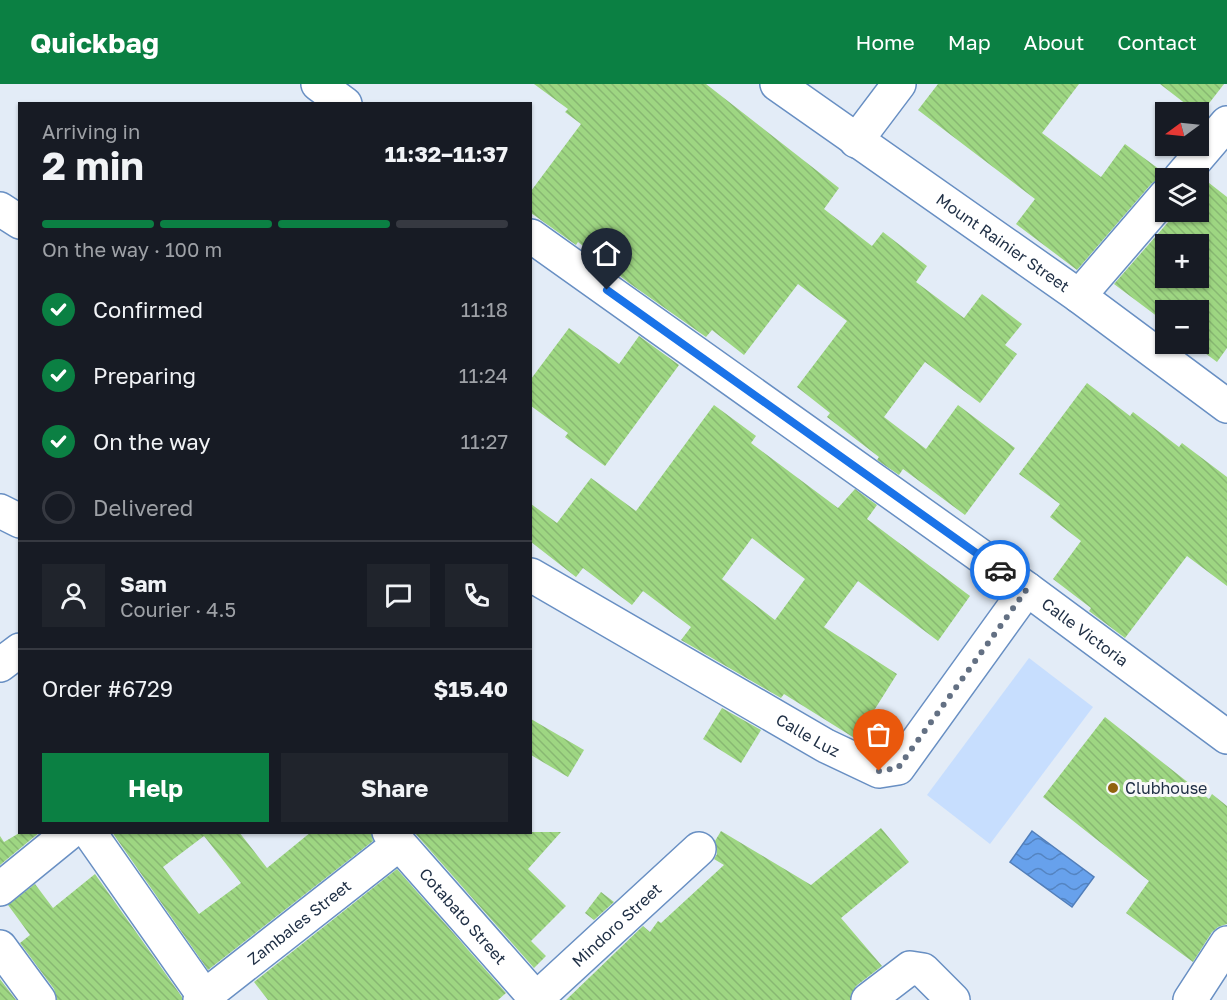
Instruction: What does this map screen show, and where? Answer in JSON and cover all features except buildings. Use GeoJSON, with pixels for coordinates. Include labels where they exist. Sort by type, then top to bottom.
{"type":"FeatureCollection","features":[{"type":"Feature","properties":{"kind":"street"},"geometry":{"type":"LineString","coordinates":[[318,84],[342,102]]}},
{"type":"Feature","properties":{"kind":"street","name":"Mount Rainier Street"},"geometry":{"type":"LineString","coordinates":[[777,84],[1079,297],[1227,406]]}},
{"type":"Feature","properties":{"kind":"street"},"geometry":{"type":"LineString","coordinates":[[855,141],[899,84]]}},
{"type":"Feature","properties":{"kind":"street"},"geometry":{"type":"LineString","coordinates":[[1189,168],[1227,123]]}},
{"type":"Feature","properties":{"kind":"street"},"geometry":{"type":"LineString","coordinates":[[0,208],[18,221]]}},
{"type":"Feature","properties":{"kind":"street"},"geometry":{"type":"LineString","coordinates":[[1079,297],[1155,208]]}},
{"type":"Feature","properties":{"kind":"street","name":"Calle Victoria"},"geometry":{"type":"LineString","coordinates":[[532,237],[1027,589],[1227,737]]}},
{"type":"Feature","properties":{"kind":"street"},"geometry":{"type":"LineString","coordinates":[[0,511],[18,520]]}},
{"type":"Feature","properties":{"kind":"street","name":"Calle Luz"},"geometry":{"type":"LineString","coordinates":[[532,576],[826,746],[879,771],[898,768],[1027,589]]}},
{"type":"Feature","properties":{"kind":"street"},"geometry":{"type":"LineString","coordinates":[[0,664],[18,651]]}},
{"type":"Feature","properties":{"kind":"street"},"geometry":{"type":"LineString","coordinates":[[0,890],[68,834]]}},
{"type":"Feature","properties":{"kind":"street"},"geometry":{"type":"LineString","coordinates":[[90,834],[202,998]]}},
{"type":"Feature","properties":{"kind":"street","name":"Zambales Street"},"geometry":{"type":"LineString","coordinates":[[202,998],[394,838]]}},
{"type":"Feature","properties":{"kind":"street","name":"Cotabato Street"},"geometry":{"type":"LineString","coordinates":[[394,838],[536,1000]]}},
{"type":"Feature","properties":{"kind":"street","name":"Mindoro Street"},"geometry":{"type":"LineString","coordinates":[[536,1000],[699,849]]}},
{"type":"Feature","properties":{"kind":"street"},"geometry":{"type":"LineString","coordinates":[[1190,1000],[1227,944]]}},
{"type":"Feature","properties":{"kind":"street"},"geometry":{"type":"LineString","coordinates":[[0,947],[39,1000]]}},
{"type":"Feature","properties":{"kind":"street"},"geometry":{"type":"LineString","coordinates":[[868,1000],[910,968],[923,970],[953,1000]]}},
{"type":"Feature","properties":{"kind":"shaded area"},"geometry":{"type":"Polygon","coordinates":[[[1029,658],[1093,707],[990,844],[927,795],[1029,658]]]}},
{"type":"Feature","properties":{"kind":"water"},"geometry":{"type":"Polygon","coordinates":[[[1032,831],[1094,877],[1072,907],[1010,862],[1032,831]]]}},
{"type":"Feature","properties":{"kind":"way so far"},"geometry":{"type":"LineString","coordinates":[[879,771],[898,768],[1027,589],[1000,570]]}},
{"type":"Feature","properties":{"kind":"place","name":"Clubhouse"},"geometry":{"type":"Point","coordinates":[1113,788]}},
{"type":"Feature","properties":{"kind":"route"},"geometry":{"type":"LineString","coordinates":[[607,290],[1000,570]]}}]}
